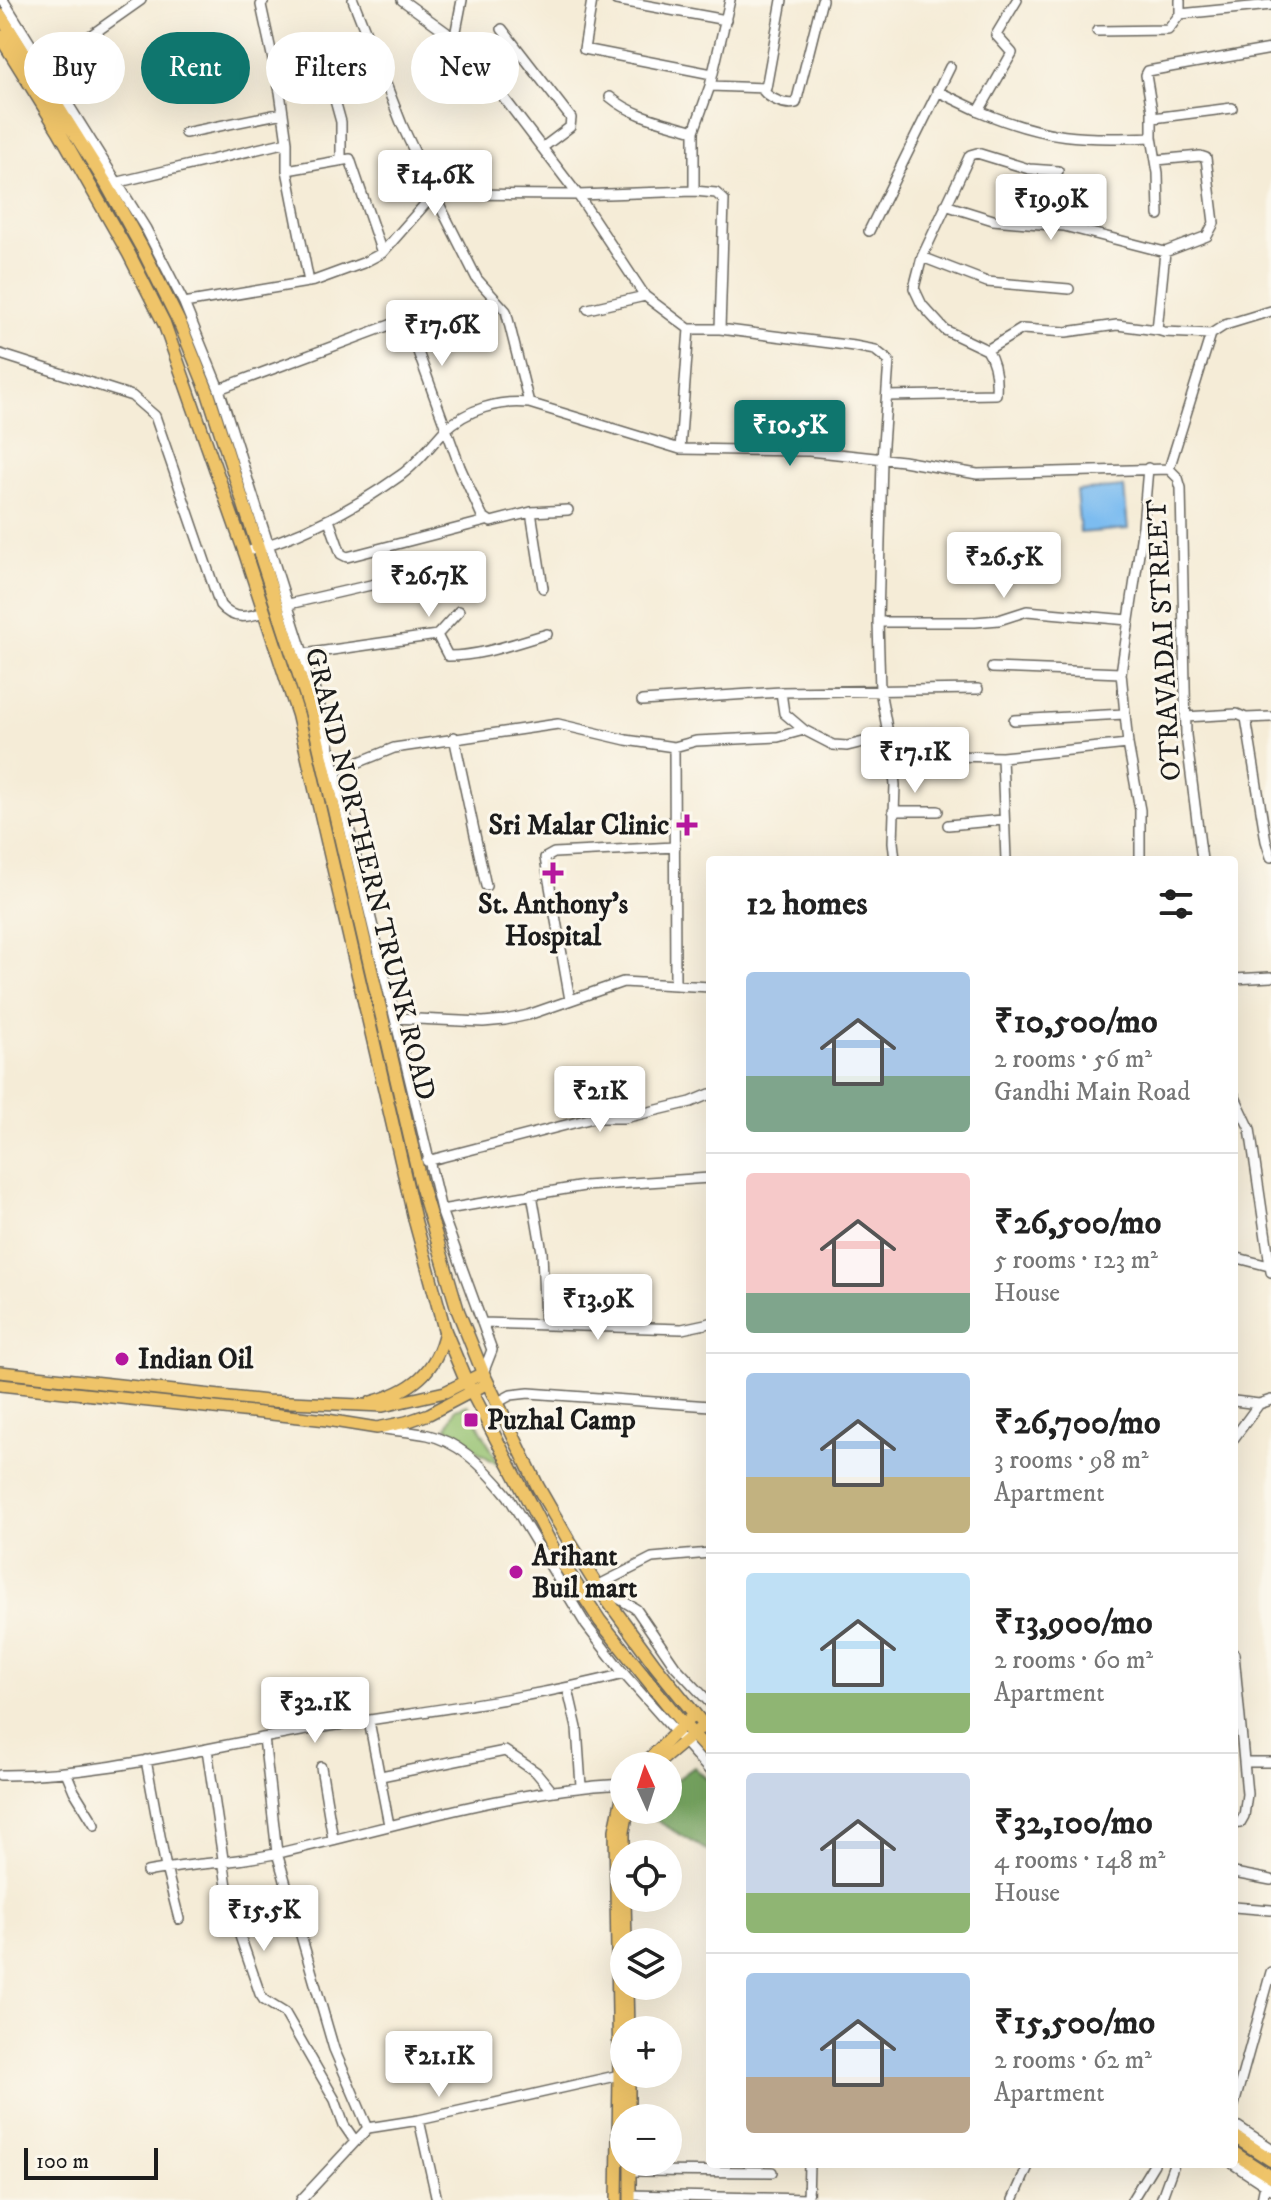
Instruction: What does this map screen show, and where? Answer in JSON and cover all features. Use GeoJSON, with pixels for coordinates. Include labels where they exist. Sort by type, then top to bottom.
{"type":"FeatureCollection","features":[{"type":"Feature","properties":{"kind":"highway","name":"GRAND NORTHERN TRUNK ROAD"},"geometry":{"type":"LineString","coordinates":[[0,15],[107,185],[172,305],[265,546],[312,715],[435,1240],[458,1311],[538,1487],[597,1586],[694,1714],[697,1734],[679,1728],[600,1621],[555,1552],[468,1386],[445,1331],[415,1221],[298,715],[245,553],[164,323],[59,131],[0,36]]}},
{"type":"Feature","properties":{"kind":"highway"},"geometry":{"type":"LineString","coordinates":[[1238,2139],[1271,2160]]}},
{"type":"Feature","properties":{"kind":"highway"},"geometry":{"type":"LineString","coordinates":[[1238,2157],[1269,2184]]}},
{"type":"Feature","properties":{"kind":"main road"},"geometry":{"type":"LineString","coordinates":[[363,1405],[397,1393],[421,1379],[441,1352],[445,1331]]}},
{"type":"Feature","properties":{"kind":"main road"},"geometry":{"type":"LineString","coordinates":[[0,1372],[267,1401],[383,1406],[468,1386],[486,1378]]}},
{"type":"Feature","properties":{"kind":"main road"},"geometry":{"type":"LineString","coordinates":[[0,1385],[377,1428],[429,1414],[468,1386]]}},
{"type":"Feature","properties":{"kind":"main road"},"geometry":{"type":"LineString","coordinates":[[656,1752],[694,1714]]}},
{"type":"Feature","properties":{"kind":"main road"},"geometry":{"type":"LineString","coordinates":[[673,1752],[697,1734]]}},
{"type":"Feature","properties":{"kind":"main road"},"geometry":{"type":"LineString","coordinates":[[616,1824],[622,2016]]}},
{"type":"Feature","properties":{"kind":"main road"},"geometry":{"type":"LineString","coordinates":[[617,2200],[623,2088]]}},
{"type":"Feature","properties":{"kind":"main road"},"geometry":{"type":"LineString","coordinates":[[630,2176],[630,2198]]}},
{"type":"Feature","properties":{"kind":"street"},"geometry":{"type":"LineString","coordinates":[[3,0],[24,33]]}},
{"type":"Feature","properties":{"kind":"street"},"geometry":{"type":"LineString","coordinates":[[96,32],[141,0]]}},
{"type":"Feature","properties":{"kind":"street"},"geometry":{"type":"LineString","coordinates":[[264,0],[261,5],[287,142],[287,170],[309,282]]}},
{"type":"Feature","properties":{"kind":"street"},"geometry":{"type":"LineString","coordinates":[[353,0],[402,125],[434,194],[477,279],[506,311],[529,403]]}},
{"type":"Feature","properties":{"kind":"street"},"geometry":{"type":"LineString","coordinates":[[402,0],[443,32]]}},
{"type":"Feature","properties":{"kind":"street"},"geometry":{"type":"LineString","coordinates":[[456,32],[462,0]]}},
{"type":"Feature","properties":{"kind":"street"},"geometry":{"type":"LineString","coordinates":[[592,0],[584,49],[712,74]]}},
{"type":"Feature","properties":{"kind":"street"},"geometry":{"type":"LineString","coordinates":[[616,0],[726,20]]}},
{"type":"Feature","properties":{"kind":"street"},"geometry":{"type":"LineString","coordinates":[[694,191],[694,131],[710,86],[730,0]]}},
{"type":"Feature","properties":{"kind":"street"},"geometry":{"type":"LineString","coordinates":[[710,86],[762,89],[768,86],[782,0]]}},
{"type":"Feature","properties":{"kind":"street"},"geometry":{"type":"LineString","coordinates":[[762,89],[774,99],[796,103],[822,0]]}},
{"type":"Feature","properties":{"kind":"street"},"geometry":{"type":"LineString","coordinates":[[979,111],[1012,53],[996,35],[1017,0]]}},
{"type":"Feature","properties":{"kind":"street"},"geometry":{"type":"LineString","coordinates":[[1097,31],[1168,30],[1180,14],[1180,0]]}},
{"type":"Feature","properties":{"kind":"street"},"geometry":{"type":"LineString","coordinates":[[1180,14],[1271,5]]}},
{"type":"Feature","properties":{"kind":"street"},"geometry":{"type":"LineString","coordinates":[[502,29],[571,118],[570,127],[542,148]]}},
{"type":"Feature","properties":{"kind":"street"},"geometry":{"type":"LineString","coordinates":[[1159,215],[1148,71],[1271,49]]}},
{"type":"Feature","properties":{"kind":"street"},"geometry":{"type":"LineString","coordinates":[[869,231],[950,67]]}},
{"type":"Feature","properties":{"kind":"street"},"geometry":{"type":"LineString","coordinates":[[937,91],[1016,126],[1056,136],[1095,140],[1152,137]]}},
{"type":"Feature","properties":{"kind":"street"},"geometry":{"type":"LineString","coordinates":[[610,97],[638,115],[694,131]]}},
{"type":"Feature","properties":{"kind":"street"},"geometry":{"type":"LineString","coordinates":[[69,104],[146,229],[184,303],[219,389],[265,546],[289,604],[337,771],[427,1161],[441,1210],[492,1350],[486,1378]]}},
{"type":"Feature","properties":{"kind":"street"},"geometry":{"type":"LineString","coordinates":[[336,104],[341,122],[341,160]]}},
{"type":"Feature","properties":{"kind":"street"},"geometry":{"type":"LineString","coordinates":[[509,104],[578,195],[645,296],[689,329],[720,329],[875,350],[889,361],[882,459],[878,622],[880,690],[895,785],[895,856]]}},
{"type":"Feature","properties":{"kind":"street"},"geometry":{"type":"LineString","coordinates":[[1153,118],[1232,108]]}},
{"type":"Feature","properties":{"kind":"street"},"geometry":{"type":"LineString","coordinates":[[185,133],[283,113]]}},
{"type":"Feature","properties":{"kind":"street"},"geometry":{"type":"LineString","coordinates":[[119,182],[287,142]]}},
{"type":"Feature","properties":{"kind":"street"},"geometry":{"type":"LineString","coordinates":[[887,396],[996,394],[994,363],[987,350],[945,330],[916,296],[915,277],[968,157],[973,154],[1029,169],[1058,171]]}},
{"type":"Feature","properties":{"kind":"street"},"geometry":{"type":"LineString","coordinates":[[945,205],[1011,224],[1064,226],[1165,252],[1207,236],[1214,223],[1206,158],[1157,160]]}},
{"type":"Feature","properties":{"kind":"street"},"geometry":{"type":"LineString","coordinates":[[287,170],[350,159],[382,253]]}},
{"type":"Feature","properties":{"kind":"street"},"geometry":{"type":"LineString","coordinates":[[184,303],[309,282],[363,263],[382,253],[434,194],[578,195],[694,191],[722,195],[725,206],[720,329]]}},
{"type":"Feature","properties":{"kind":"street"},"geometry":{"type":"LineString","coordinates":[[1157,330],[1165,252]]}},
{"type":"Feature","properties":{"kind":"street"},"geometry":{"type":"LineString","coordinates":[[922,257],[987,282],[1069,289]]}},
{"type":"Feature","properties":{"kind":"street"},"geometry":{"type":"LineString","coordinates":[[588,309],[645,296]]}},
{"type":"Feature","properties":{"kind":"street"},"geometry":{"type":"LineString","coordinates":[[987,350],[1022,329],[1066,332],[1117,325],[1164,332],[1211,334],[1225,325],[1271,311]]}},
{"type":"Feature","properties":{"kind":"street"},"geometry":{"type":"LineString","coordinates":[[219,389],[406,319],[460,467],[486,521]]}},
{"type":"Feature","properties":{"kind":"street"},"geometry":{"type":"LineString","coordinates":[[680,449],[689,329]]}},
{"type":"Feature","properties":{"kind":"street"},"geometry":{"type":"LineString","coordinates":[[245,553],[329,520],[404,473],[447,429],[490,405],[512,401],[529,403],[680,449],[809,451],[977,474],[1169,469],[1211,334]]}},
{"type":"Feature","properties":{"kind":"street"},"geometry":{"type":"LineString","coordinates":[[0,354],[132,396],[155,416],[220,605],[226,612],[242,618],[265,612]]}},
{"type":"Feature","properties":{"kind":"street"},"geometry":{"type":"LineString","coordinates":[[1140,856],[1140,810],[1128,744],[1121,673],[1143,526],[1148,468]]}},
{"type":"Feature","properties":{"kind":"street","name":"OTRAVADAI STREET"},"geometry":{"type":"LineString","coordinates":[[1169,469],[1178,478],[1181,488],[1185,717],[1202,856]]}},
{"type":"Feature","properties":{"kind":"street"},"geometry":{"type":"LineString","coordinates":[[329,520],[341,554],[347,557],[486,521],[531,512],[568,510]]}},
{"type":"Feature","properties":{"kind":"street"},"geometry":{"type":"LineString","coordinates":[[531,512],[543,588]]}},
{"type":"Feature","properties":{"kind":"street"},"geometry":{"type":"LineString","coordinates":[[289,604],[427,572]]}},
{"type":"Feature","properties":{"kind":"street"},"geometry":{"type":"LineString","coordinates":[[304,654],[437,635],[459,611]]}},
{"type":"Feature","properties":{"kind":"street"},"geometry":{"type":"LineString","coordinates":[[878,622],[966,623],[999,620],[1027,611],[1128,620]]}},
{"type":"Feature","properties":{"kind":"street"},"geometry":{"type":"LineString","coordinates":[[437,635],[445,653],[451,656],[479,654],[547,634]]}},
{"type":"Feature","properties":{"kind":"street"},"geometry":{"type":"LineString","coordinates":[[992,668],[1121,673]]}},
{"type":"Feature","properties":{"kind":"street"},"geometry":{"type":"LineString","coordinates":[[642,701],[781,692],[978,689]]}},
{"type":"Feature","properties":{"kind":"street"},"geometry":{"type":"LineString","coordinates":[[781,692],[784,713],[804,730],[833,745],[847,746],[888,736]]}},
{"type":"Feature","properties":{"kind":"street"},"geometry":{"type":"LineString","coordinates":[[1014,720],[1124,714]]}},
{"type":"Feature","properties":{"kind":"street"},"geometry":{"type":"LineString","coordinates":[[1185,717],[1237,714],[1246,718],[1271,717]]}},
{"type":"Feature","properties":{"kind":"street"},"geometry":{"type":"LineString","coordinates":[[1246,718],[1271,857]]}},
{"type":"Feature","properties":{"kind":"street"},"geometry":{"type":"LineString","coordinates":[[337,771],[394,748],[558,724],[626,740],[674,747],[696,741],[786,736],[804,730]]}},
{"type":"Feature","properties":{"kind":"street"},"geometry":{"type":"LineString","coordinates":[[454,737],[486,886]]}},
{"type":"Feature","properties":{"kind":"street"},"geometry":{"type":"LineString","coordinates":[[892,755],[1002,757],[1128,744]]}},
{"type":"Feature","properties":{"kind":"street"},"geometry":{"type":"LineString","coordinates":[[674,747],[675,984]]}},
{"type":"Feature","properties":{"kind":"street"},"geometry":{"type":"LineString","coordinates":[[1002,757],[1006,856]]}},
{"type":"Feature","properties":{"kind":"street"},"geometry":{"type":"LineString","coordinates":[[893,811],[938,811]]}},
{"type":"Feature","properties":{"kind":"street"},"geometry":{"type":"LineString","coordinates":[[948,825],[1003,820]]}},
{"type":"Feature","properties":{"kind":"street"},"geometry":{"type":"LineString","coordinates":[[570,1000],[545,858],[554,853],[675,847]]}},
{"type":"Feature","properties":{"kind":"street"},"geometry":{"type":"LineString","coordinates":[[1238,979],[1271,977]]}},
{"type":"Feature","properties":{"kind":"street"},"geometry":{"type":"LineString","coordinates":[[395,1018],[505,1020],[623,982],[706,987]]}},
{"type":"Feature","properties":{"kind":"street"},"geometry":{"type":"LineString","coordinates":[[427,1161],[593,1118],[624,1118],[706,1096]]}},
{"type":"Feature","properties":{"kind":"street"},"geometry":{"type":"LineString","coordinates":[[1238,1104],[1250,1129],[1270,1269],[1238,1258]]}},
{"type":"Feature","properties":{"kind":"street"},"geometry":{"type":"LineString","coordinates":[[441,1210],[584,1186],[706,1178]]}},
{"type":"Feature","properties":{"kind":"street"},"geometry":{"type":"LineString","coordinates":[[532,1194],[542,1252],[545,1324]]}},
{"type":"Feature","properties":{"kind":"street"},"geometry":{"type":"LineString","coordinates":[[482,1323],[682,1329],[706,1324]]}},
{"type":"Feature","properties":{"kind":"street"},"geometry":{"type":"LineString","coordinates":[[498,1402],[511,1395],[529,1393],[706,1406]]}},
{"type":"Feature","properties":{"kind":"street"},"geometry":{"type":"LineString","coordinates":[[1238,1401],[1259,1404],[1271,1400]]}},
{"type":"Feature","properties":{"kind":"street"},"geometry":{"type":"LineString","coordinates":[[1238,1433],[1259,1404]]}},
{"type":"Feature","properties":{"kind":"street"},"geometry":{"type":"LineString","coordinates":[[377,1428],[431,1435],[457,1449],[494,1479],[508,1496],[586,1625],[624,1674],[679,1728]]}},
{"type":"Feature","properties":{"kind":"street"},"geometry":{"type":"LineString","coordinates":[[597,1586],[652,1558],[706,1553]]}},
{"type":"Feature","properties":{"kind":"street"},"geometry":{"type":"LineString","coordinates":[[597,1586],[636,1609],[675,1666],[706,1699]]}},
{"type":"Feature","properties":{"kind":"street"},"geometry":{"type":"LineString","coordinates":[[0,1775],[45,1775],[146,1760],[568,1689],[624,1674]]}},
{"type":"Feature","properties":{"kind":"street"},"geometry":{"type":"LineString","coordinates":[[568,1689],[577,1728],[581,1786]]}},
{"type":"Feature","properties":{"kind":"street"},"geometry":{"type":"LineString","coordinates":[[369,1721],[389,1825]]}},
{"type":"Feature","properties":{"kind":"street"},"geometry":{"type":"LineString","coordinates":[[1238,1728],[1247,1794],[1244,1816],[1238,1823]]}},
{"type":"Feature","properties":{"kind":"street"},"geometry":{"type":"LineString","coordinates":[[697,1734],[706,1760]]}},
{"type":"Feature","properties":{"kind":"street"},"geometry":{"type":"LineString","coordinates":[[264,1738],[277,1853],[334,2049],[368,2128]]}},
{"type":"Feature","properties":{"kind":"street"},"geometry":{"type":"LineString","coordinates":[[207,1749],[230,1907],[260,1994],[285,2013],[355,2141]]}},
{"type":"Feature","properties":{"kind":"street"},"geometry":{"type":"LineString","coordinates":[[381,1776],[505,1751],[536,1772],[551,1790]]}},
{"type":"Feature","properties":{"kind":"street"},"geometry":{"type":"LineString","coordinates":[[146,1760],[179,1919]]}},
{"type":"Feature","properties":{"kind":"street"},"geometry":{"type":"LineString","coordinates":[[1245,1762],[1271,1762]]}},
{"type":"Feature","properties":{"kind":"street"},"geometry":{"type":"LineString","coordinates":[[321,1767],[333,1839]]}},
{"type":"Feature","properties":{"kind":"street"},"geometry":{"type":"LineString","coordinates":[[66,1772],[95,1825]]}},
{"type":"Feature","properties":{"kind":"street"},"geometry":{"type":"LineString","coordinates":[[147,1872],[277,1853],[551,1790],[610,1786]]}},
{"type":"Feature","properties":{"kind":"street"},"geometry":{"type":"LineString","coordinates":[[1238,1874],[1271,1880]]}},
{"type":"Feature","properties":{"kind":"street"},"geometry":{"type":"LineString","coordinates":[[1238,1907],[1271,1910]]}},
{"type":"Feature","properties":{"kind":"street"},"geometry":{"type":"LineString","coordinates":[[1238,2091],[1271,1972]]}},
{"type":"Feature","properties":{"kind":"street"},"geometry":{"type":"LineString","coordinates":[[301,2200],[368,2128],[419,2120],[610,2078]]}},
{"type":"Feature","properties":{"kind":"street"},"geometry":{"type":"LineString","coordinates":[[419,2120],[437,2200]]}},
{"type":"Feature","properties":{"kind":"street"},"geometry":{"type":"LineString","coordinates":[[1238,2126],[1271,2147]]}},
{"type":"Feature","properties":{"kind":"street"},"geometry":{"type":"LineString","coordinates":[[1238,2167],[1269,2184],[1262,2200]]}},
{"type":"Feature","properties":{"kind":"street"},"geometry":{"type":"LineString","coordinates":[[682,2168],[772,2172]]}},
{"type":"Feature","properties":{"kind":"street"},"geometry":{"type":"LineString","coordinates":[[630,2198],[808,2199],[809,2168]]}},
{"type":"Feature","properties":{"kind":"street"},"geometry":{"type":"LineString","coordinates":[[1013,2200],[1027,2168]]}},
{"type":"Feature","properties":{"kind":"street"},"geometry":{"type":"LineString","coordinates":[[1132,2200],[1152,2168]]}},
{"type":"Feature","properties":{"kind":"street"},"geometry":{"type":"LineString","coordinates":[[1161,2200],[1173,2168]]}},
{"type":"Feature","properties":{"kind":"green space"},"geometry":{"type":"Polygon","coordinates":[[[468,1405],[500,1466],[463,1442],[447,1427],[455,1409],[468,1405]]]}},
{"type":"Feature","properties":{"kind":"green space"},"geometry":{"type":"Polygon","coordinates":[[[694,1767],[706,1778],[706,1850],[662,1824],[682,1824],[682,1776],[694,1767]]]}},
{"type":"Feature","properties":{"kind":"water"},"geometry":{"type":"Polygon","coordinates":[[[1124,487],[1128,529],[1080,533],[1076,491],[1124,487]]]}},
{"type":"Feature","properties":{"kind":"place","name":"Sri Malar Clinic"},"geometry":{"type":"Point","coordinates":[687,825]}},
{"type":"Feature","properties":{"kind":"place","name":"St. Anthony's Hospital"},"geometry":{"type":"Point","coordinates":[553,873]}},
{"type":"Feature","properties":{"kind":"place","name":"Indian Oil"},"geometry":{"type":"Point","coordinates":[122,1359]}},
{"type":"Feature","properties":{"kind":"place","name":"Puzhal Camp"},"geometry":{"type":"Point","coordinates":[471,1420]}},
{"type":"Feature","properties":{"kind":"place","name":"Arihant Buil mart"},"geometry":{"type":"Point","coordinates":[516,1572]}}]}
